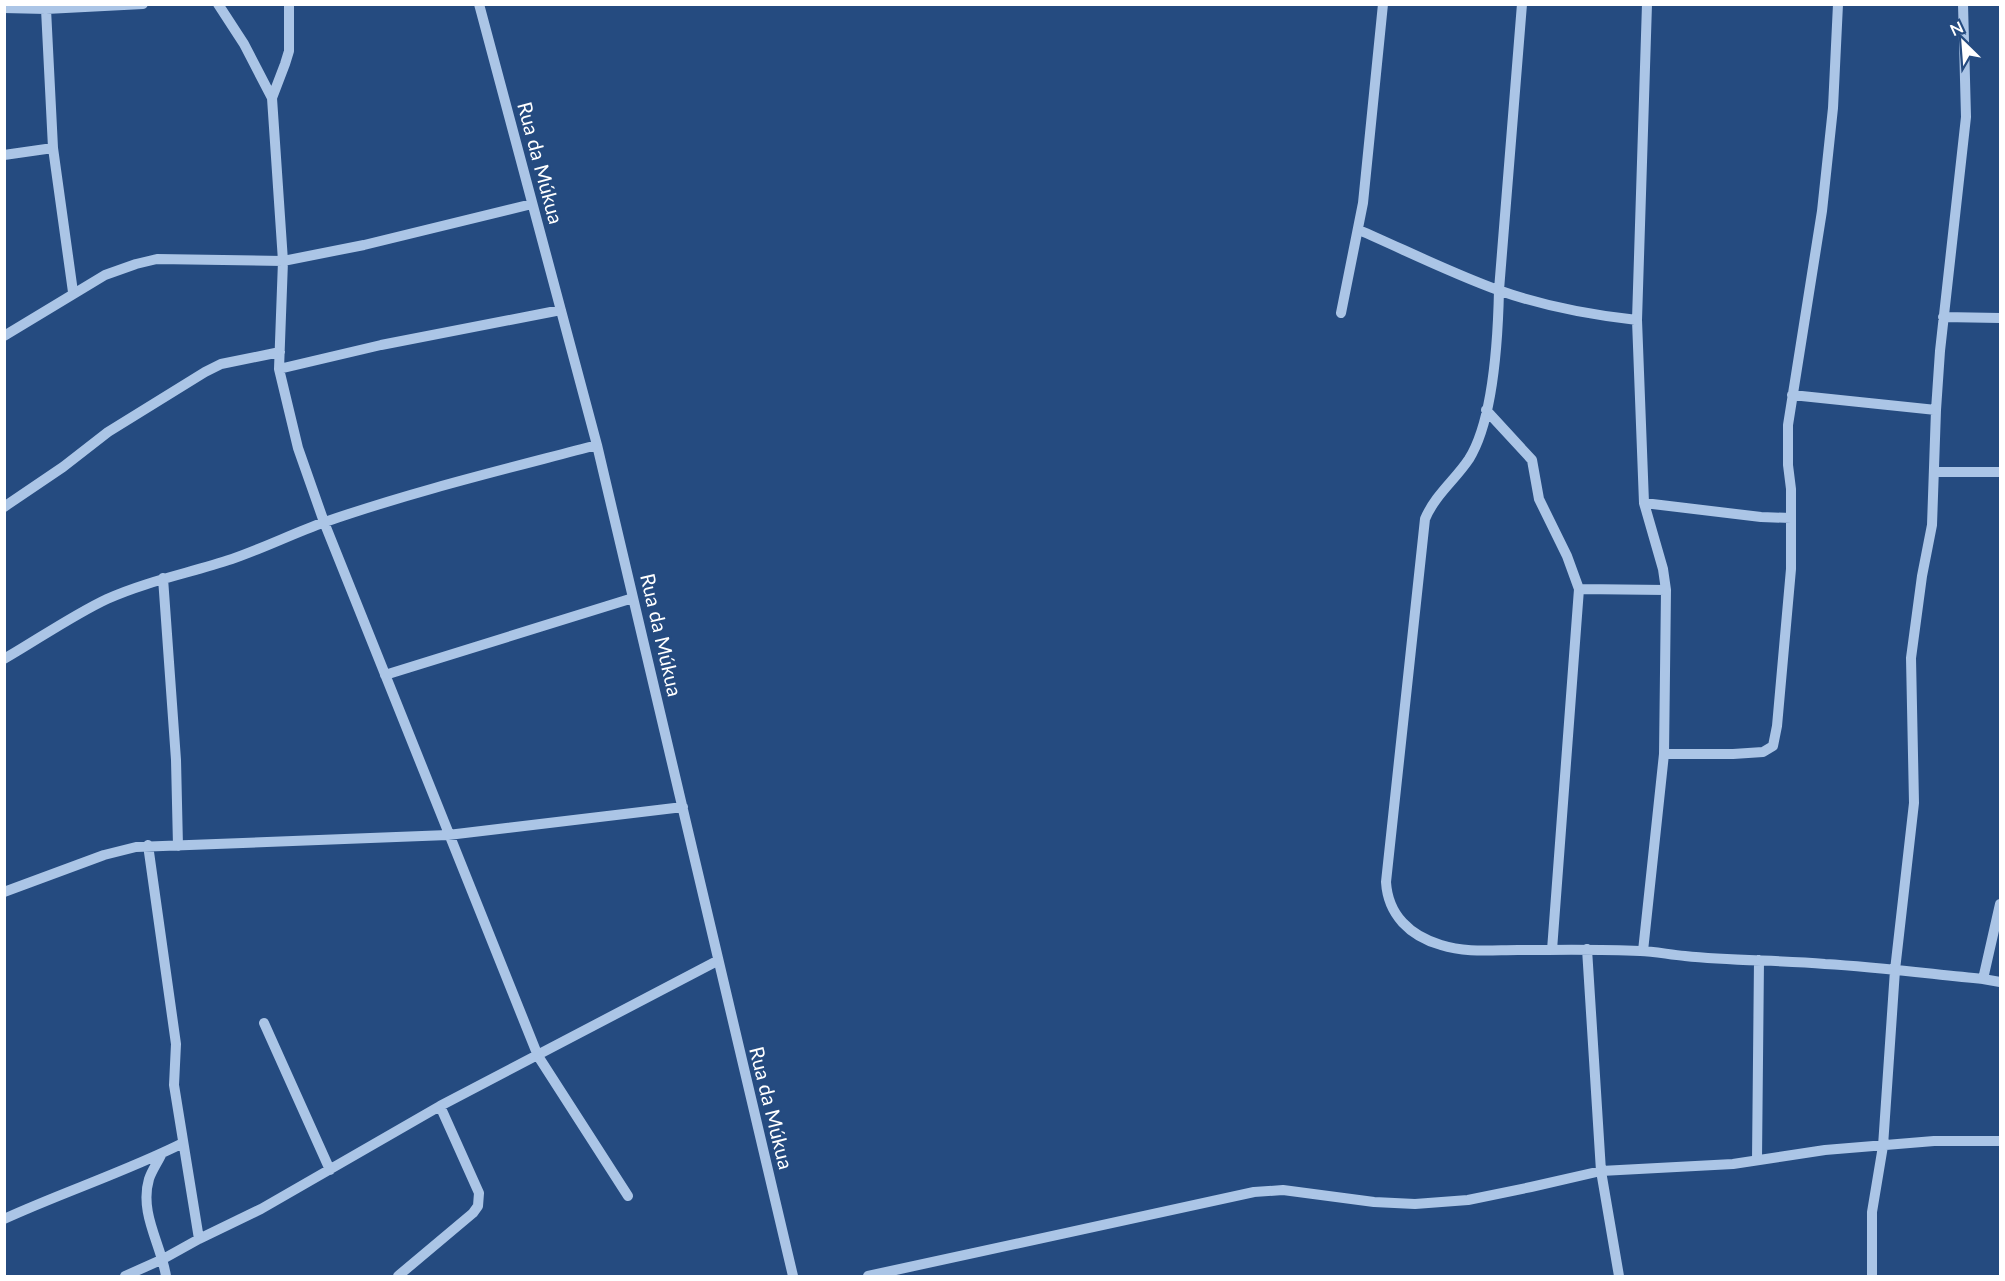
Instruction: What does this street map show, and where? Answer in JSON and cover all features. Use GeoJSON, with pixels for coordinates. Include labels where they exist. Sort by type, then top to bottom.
{"type":"FeatureCollection","features":[{"type":"Feature","properties":{"kind":"street"},"geometry":{"type":"LineString","coordinates":[[4,8],[46,9],[143,4]]}},
{"type":"Feature","properties":{"kind":"street"},"geometry":{"type":"LineString","coordinates":[[218,4],[244,44],[272,98],[283,261],[279,369],[298,448],[324,522],[538,1056],[628,1196]]}},
{"type":"Feature","properties":{"kind":"street"},"geometry":{"type":"LineString","coordinates":[[272,98],[289,51],[289,4]]}},
{"type":"Feature","properties":{"kind":"street","name":"Rua da Múkua"},"geometry":{"type":"LineString","coordinates":[[479,4],[597,445],[793,1276]]}},
{"type":"Feature","properties":{"kind":"street"},"geometry":{"type":"LineString","coordinates":[[1341,313],[1363,203],[1383,4]]}},
{"type":"Feature","properties":{"kind":"street"},"geometry":{"type":"LineString","coordinates":[[1522,4],[1499,290],[1498,329],[1490,393],[1470,457],[1431,506],[1425,519],[1386,882],[1386,892],[1392,910],[1398,919],[1420,936],[1439,945],[1461,950],[1643,951],[1685,957],[1827,964],[2001,982]]}},
{"type":"Feature","properties":{"kind":"street"},"geometry":{"type":"LineString","coordinates":[[1643,951],[1664,754],[1666,590],[1663,569],[1644,502],[1637,320],[1647,4]]}},
{"type":"Feature","properties":{"kind":"street"},"geometry":{"type":"LineString","coordinates":[[1664,754],[1763,752],[1773,746],[1777,726],[1791,569],[1788,425],[1821,211],[1833,108],[1838,4]]}},
{"type":"Feature","properties":{"kind":"street"},"geometry":{"type":"LineString","coordinates":[[1872,1276],[1872,1212],[1882,1146],[1895,970],[1914,803],[1911,658],[1922,576],[1932,525],[1936,410],[1943,317],[1966,117],[1963,4]]}},
{"type":"Feature","properties":{"kind":"street"},"geometry":{"type":"LineString","coordinates":[[46,9],[53,148],[73,292]]}},
{"type":"Feature","properties":{"kind":"street"},"geometry":{"type":"LineString","coordinates":[[4,155],[53,148]]}},
{"type":"Feature","properties":{"kind":"street"},"geometry":{"type":"LineString","coordinates":[[4,336],[73,292],[105,275],[158,259],[283,261],[532,204]]}},
{"type":"Feature","properties":{"kind":"street"},"geometry":{"type":"LineString","coordinates":[[1359,230],[1499,290],[1578,312],[1637,320]]}},
{"type":"Feature","properties":{"kind":"street"},"geometry":{"type":"LineString","coordinates":[[279,369],[381,345],[561,310]]}},
{"type":"Feature","properties":{"kind":"street"},"geometry":{"type":"LineString","coordinates":[[1943,317],[2001,318]]}},
{"type":"Feature","properties":{"kind":"street"},"geometry":{"type":"LineString","coordinates":[[4,507],[63,467],[108,432],[205,372],[221,364],[280,352]]}},
{"type":"Feature","properties":{"kind":"street"},"geometry":{"type":"LineString","coordinates":[[1792,395],[1936,410]]}},
{"type":"Feature","properties":{"kind":"street"},"geometry":{"type":"LineString","coordinates":[[1486,410],[1532,460],[1539,499],[1567,556],[1579,589],[1552,950]]}},
{"type":"Feature","properties":{"kind":"street"},"geometry":{"type":"LineString","coordinates":[[4,659],[103,601],[126,591],[163,578],[230,560],[324,522],[434,489],[597,445]]}},
{"type":"Feature","properties":{"kind":"street"},"geometry":{"type":"LineString","coordinates":[[1934,472],[2001,472]]}},
{"type":"Feature","properties":{"kind":"street"},"geometry":{"type":"LineString","coordinates":[[1644,502],[1761,517],[1791,518]]}},
{"type":"Feature","properties":{"kind":"street"},"geometry":{"type":"LineString","coordinates":[[163,578],[176,760],[178,846]]}},
{"type":"Feature","properties":{"kind":"street"},"geometry":{"type":"LineString","coordinates":[[1579,589],[1666,590]]}},
{"type":"Feature","properties":{"kind":"street"},"geometry":{"type":"LineString","coordinates":[[385,675],[633,598]]}},
{"type":"Feature","properties":{"kind":"street"},"geometry":{"type":"LineString","coordinates":[[4,892],[104,855],[148,846],[448,835],[684,807]]}},
{"type":"Feature","properties":{"kind":"street"},"geometry":{"type":"LineString","coordinates":[[148,846],[176,1044],[174,1085],[199,1239]]}},
{"type":"Feature","properties":{"kind":"street"},"geometry":{"type":"LineString","coordinates":[[1983,979],[2001,904]]}},
{"type":"Feature","properties":{"kind":"street"},"geometry":{"type":"LineString","coordinates":[[1587,949],[1601,1171],[1619,1276]]}},
{"type":"Feature","properties":{"kind":"street"},"geometry":{"type":"LineString","coordinates":[[1757,1161],[1759,960]]}},
{"type":"Feature","properties":{"kind":"street"},"geometry":{"type":"LineString","coordinates":[[125,1276],[261,1209],[440,1106],[717,961]]}},
{"type":"Feature","properties":{"kind":"street"},"geometry":{"type":"LineString","coordinates":[[264,1023],[330,1170]]}},
{"type":"Feature","properties":{"kind":"street"},"geometry":{"type":"LineString","coordinates":[[398,1276],[473,1213],[477,1206],[479,1194],[440,1106]]}},
{"type":"Feature","properties":{"kind":"street"},"geometry":{"type":"LineString","coordinates":[[868,1276],[1254,1192],[1283,1190],[1374,1202],[1415,1203],[1468,1200],[1601,1171],[1694,1167],[1757,1161],[1825,1150],[1934,1141],[2001,1141]]}},
{"type":"Feature","properties":{"kind":"street"},"geometry":{"type":"LineString","coordinates":[[4,1219],[183,1143]]}},
{"type":"Feature","properties":{"kind":"street"},"geometry":{"type":"LineString","coordinates":[[162,1153],[150,1178],[146,1193],[147,1215],[163,1259],[166,1276]]}}]}
